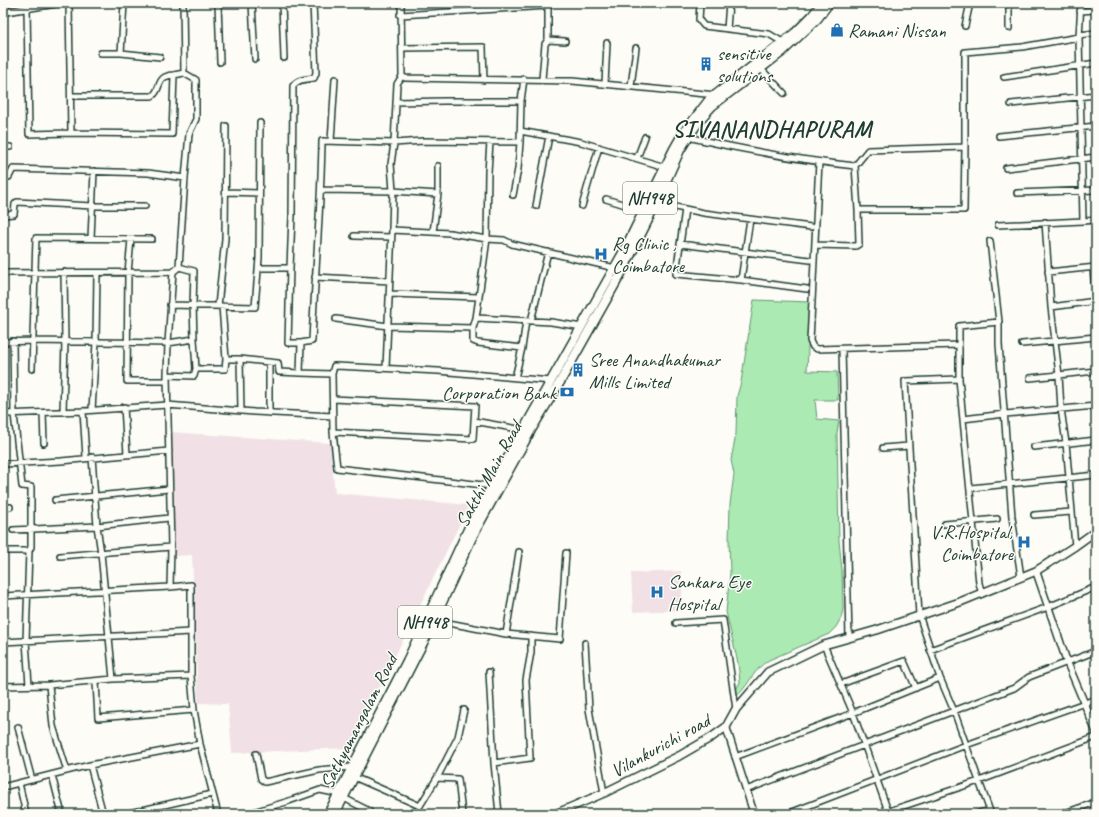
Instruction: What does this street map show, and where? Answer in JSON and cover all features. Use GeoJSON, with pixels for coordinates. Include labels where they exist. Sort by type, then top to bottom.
{"type":"FeatureCollection","features":[{"type":"Feature","properties":{"kind":"highway","name":"Sathyamangalam Road"},"geometry":{"type":"LineString","coordinates":[[328,814],[341,796],[351,767],[420,633],[470,525],[615,268],[623,261],[665,167],[682,135],[698,113],[716,95],[784,43],[812,16],[822,3]]}},
{"type":"Feature","properties":{"kind":"highway","name":"Sakthi Main Road"},"geometry":{"type":"LineString","coordinates":[[335,814],[341,796],[354,777],[433,620],[473,535],[494,495],[560,382],[623,261],[656,203],[680,150],[702,117],[712,106],[761,69],[799,37],[829,3]]}},
{"type":"Feature","properties":{"kind":"main road","name":"Vilankurichi road"},"geometry":{"type":"LineString","coordinates":[[555,814],[604,793],[679,756],[712,737],[726,727],[736,709],[768,672],[824,645],[960,602],[1036,571],[1096,531]]}},
{"type":"Feature","properties":{"kind":"street"},"geometry":{"type":"LineString","coordinates":[[3,12],[59,3]]}},
{"type":"Feature","properties":{"kind":"street"},"geometry":{"type":"LineString","coordinates":[[69,3],[71,133]]}},
{"type":"Feature","properties":{"kind":"street"},"geometry":{"type":"LineString","coordinates":[[122,53],[124,3]]}},
{"type":"Feature","properties":{"kind":"street"},"geometry":{"type":"LineString","coordinates":[[183,3],[184,73]]}},
{"type":"Feature","properties":{"kind":"street"},"geometry":{"type":"LineString","coordinates":[[218,3],[220,62]]}},
{"type":"Feature","properties":{"kind":"street"},"geometry":{"type":"LineString","coordinates":[[252,3],[255,59]]}},
{"type":"Feature","properties":{"kind":"street"},"geometry":{"type":"LineString","coordinates":[[282,3],[284,58]]}},
{"type":"Feature","properties":{"kind":"street"},"geometry":{"type":"LineString","coordinates":[[313,3],[316,73],[314,78],[298,81],[293,86],[292,216],[288,343],[312,341],[315,277],[322,190],[322,141],[394,143],[423,141],[520,142]]}},
{"type":"Feature","properties":{"kind":"street"},"geometry":{"type":"LineString","coordinates":[[386,368],[393,191],[391,164],[394,143],[397,84],[402,76],[400,3]]}},
{"type":"Feature","properties":{"kind":"street"},"geometry":{"type":"LineString","coordinates":[[700,3],[699,20],[704,26],[769,34],[784,43]]}},
{"type":"Feature","properties":{"kind":"street"},"geometry":{"type":"LineString","coordinates":[[727,29],[729,3]]}},
{"type":"Feature","properties":{"kind":"street"},"geometry":{"type":"LineString","coordinates":[[965,26],[970,3]]}},
{"type":"Feature","properties":{"kind":"street"},"geometry":{"type":"LineString","coordinates":[[1009,3],[1009,28]]}},
{"type":"Feature","properties":{"kind":"street"},"geometry":{"type":"LineString","coordinates":[[1081,3],[1079,36],[1079,96],[1083,220]]}},
{"type":"Feature","properties":{"kind":"street"},"geometry":{"type":"LineString","coordinates":[[400,15],[548,4],[548,40],[545,44],[542,79]]}},
{"type":"Feature","properties":{"kind":"street"},"geometry":{"type":"LineString","coordinates":[[27,8],[29,134],[172,134],[174,75]]}},
{"type":"Feature","properties":{"kind":"street"},"geometry":{"type":"LineString","coordinates":[[1080,11],[1096,10]]}},
{"type":"Feature","properties":{"kind":"street"},"geometry":{"type":"LineString","coordinates":[[858,210],[964,210],[965,52],[1022,47],[1096,33]]}},
{"type":"Feature","properties":{"kind":"street"},"geometry":{"type":"LineString","coordinates":[[548,40],[565,40]]}},
{"type":"Feature","properties":{"kind":"street"},"geometry":{"type":"LineString","coordinates":[[605,84],[607,44]]}},
{"type":"Feature","properties":{"kind":"street"},"geometry":{"type":"LineString","coordinates":[[402,48],[483,47],[484,80]]}},
{"type":"Feature","properties":{"kind":"street"},"geometry":{"type":"LineString","coordinates":[[631,86],[636,48]]}},
{"type":"Feature","properties":{"kind":"street"},"geometry":{"type":"LineString","coordinates":[[101,53],[122,53],[160,57]]}},
{"type":"Feature","properties":{"kind":"street"},"geometry":{"type":"LineString","coordinates":[[1004,76],[1096,63]]}},
{"type":"Feature","properties":{"kind":"street"},"geometry":{"type":"LineString","coordinates":[[761,69],[784,93]]}},
{"type":"Feature","properties":{"kind":"street"},"geometry":{"type":"LineString","coordinates":[[71,96],[152,96],[157,92],[164,77],[184,73],[196,80],[196,119],[189,134],[184,178],[180,267]]}},
{"type":"Feature","properties":{"kind":"street"},"geometry":{"type":"LineString","coordinates":[[402,76],[405,78],[484,80],[542,79],[716,95]]}},
{"type":"Feature","properties":{"kind":"street"},"geometry":{"type":"LineString","coordinates":[[331,141],[335,79]]}},
{"type":"Feature","properties":{"kind":"street"},"geometry":{"type":"LineString","coordinates":[[513,195],[518,169],[521,102],[524,79]]}},
{"type":"Feature","properties":{"kind":"street"},"geometry":{"type":"LineString","coordinates":[[1011,104],[1096,95]]}},
{"type":"Feature","properties":{"kind":"street"},"geometry":{"type":"LineString","coordinates":[[396,102],[521,102]]}},
{"type":"Feature","properties":{"kind":"street"},"geometry":{"type":"LineString","coordinates":[[170,305],[255,307],[258,268],[260,123]]}},
{"type":"Feature","properties":{"kind":"street"},"geometry":{"type":"LineString","coordinates":[[196,370],[225,370],[226,359],[220,306],[225,239],[226,126]]}},
{"type":"Feature","properties":{"kind":"street"},"geometry":{"type":"LineString","coordinates":[[999,136],[1096,126]]}},
{"type":"Feature","properties":{"kind":"street"},"geometry":{"type":"LineString","coordinates":[[520,131],[599,147],[665,167]]}},
{"type":"Feature","properties":{"kind":"street"},"geometry":{"type":"LineString","coordinates":[[536,206],[550,136]]}},
{"type":"Feature","properties":{"kind":"street"},"geometry":{"type":"LineString","coordinates":[[637,158],[645,137]]}},
{"type":"Feature","properties":{"kind":"street"},"geometry":{"type":"LineString","coordinates":[[688,137],[742,150],[855,166]]}},
{"type":"Feature","properties":{"kind":"street"},"geometry":{"type":"LineString","coordinates":[[490,142],[487,239],[476,318],[473,328],[473,341],[478,343],[522,348]]}},
{"type":"Feature","properties":{"kind":"street"},"geometry":{"type":"LineString","coordinates":[[3,147],[10,147]]}},
{"type":"Feature","properties":{"kind":"street"},"geometry":{"type":"LineString","coordinates":[[582,206],[599,147]]}},
{"type":"Feature","properties":{"kind":"street"},"geometry":{"type":"LineString","coordinates":[[815,245],[856,246],[859,244],[855,166],[868,150],[965,147]]}},
{"type":"Feature","properties":{"kind":"street"},"geometry":{"type":"LineString","coordinates":[[1006,168],[1096,157]]}},
{"type":"Feature","properties":{"kind":"street"},"geometry":{"type":"LineString","coordinates":[[819,162],[810,342],[812,347],[817,349],[842,349],[959,345]]}},
{"type":"Feature","properties":{"kind":"street"},"geometry":{"type":"LineString","coordinates":[[433,232],[438,194],[438,166]]}},
{"type":"Feature","properties":{"kind":"street"},"geometry":{"type":"LineString","coordinates":[[3,177],[9,177],[13,169],[148,173],[184,178]]}},
{"type":"Feature","properties":{"kind":"street"},"geometry":{"type":"LineString","coordinates":[[91,238],[94,171]]}},
{"type":"Feature","properties":{"kind":"street"},"geometry":{"type":"LineString","coordinates":[[322,190],[393,191],[438,194]]}},
{"type":"Feature","properties":{"kind":"street"},"geometry":{"type":"LineString","coordinates":[[1017,193],[1096,190]]}},
{"type":"Feature","properties":{"kind":"street"},"geometry":{"type":"LineString","coordinates":[[226,192],[259,193]]}},
{"type":"Feature","properties":{"kind":"street"},"geometry":{"type":"LineString","coordinates":[[606,199],[645,211]]}},
{"type":"Feature","properties":{"kind":"street"},"geometry":{"type":"LineString","coordinates":[[3,215],[14,214],[15,204],[17,202],[92,206],[145,206]]}},
{"type":"Feature","properties":{"kind":"street"},"geometry":{"type":"LineString","coordinates":[[656,203],[685,209],[810,227]]}},
{"type":"Feature","properties":{"kind":"street"},"geometry":{"type":"LineString","coordinates":[[685,209],[676,274],[741,280],[807,289]]}},
{"type":"Feature","properties":{"kind":"street"},"geometry":{"type":"LineString","coordinates":[[741,280],[750,219]]}},
{"type":"Feature","properties":{"kind":"street"},"geometry":{"type":"LineString","coordinates":[[998,225],[1096,220]]}},
{"type":"Feature","properties":{"kind":"street"},"geometry":{"type":"LineString","coordinates":[[1045,222],[1051,307],[1059,375],[1061,409],[1066,443],[1075,546]]}},
{"type":"Feature","properties":{"kind":"street"},"geometry":{"type":"LineString","coordinates":[[392,230],[433,232],[504,240],[512,244],[615,268]]}},
{"type":"Feature","properties":{"kind":"street"},"geometry":{"type":"LineString","coordinates":[[354,236],[391,237]]}},
{"type":"Feature","properties":{"kind":"street"},"geometry":{"type":"LineString","coordinates":[[32,369],[36,238],[152,239]]}},
{"type":"Feature","properties":{"kind":"street"},"geometry":{"type":"LineString","coordinates":[[131,239],[128,273],[127,381],[194,376],[196,370],[193,305],[194,271],[180,267]]}},
{"type":"Feature","properties":{"kind":"street"},"geometry":{"type":"LineString","coordinates":[[990,242],[999,322],[999,344],[1011,485],[1012,517],[1021,576]]}},
{"type":"Feature","properties":{"kind":"street"},"geometry":{"type":"LineString","coordinates":[[680,244],[810,260]]}},
{"type":"Feature","properties":{"kind":"street"},"geometry":{"type":"LineString","coordinates":[[515,378],[548,252]]}},
{"type":"Feature","properties":{"kind":"street"},"geometry":{"type":"LineString","coordinates":[[3,273],[173,272],[180,267]]}},
{"type":"Feature","properties":{"kind":"street"},"geometry":{"type":"LineString","coordinates":[[1048,272],[1095,267],[1096,302],[1051,307]]}},
{"type":"Feature","properties":{"kind":"street"},"geometry":{"type":"LineString","coordinates":[[258,268],[290,268]]}},
{"type":"Feature","properties":{"kind":"street"},"geometry":{"type":"LineString","coordinates":[[63,412],[65,342],[64,272]]}},
{"type":"Feature","properties":{"kind":"street"},"geometry":{"type":"LineString","coordinates":[[170,587],[171,547],[167,378],[173,272]]}},
{"type":"Feature","properties":{"kind":"street"},"geometry":{"type":"LineString","coordinates":[[92,410],[96,342],[97,273]]}},
{"type":"Feature","properties":{"kind":"street"},"geometry":{"type":"LineString","coordinates":[[315,277],[390,281]]}},
{"type":"Feature","properties":{"kind":"street"},"geometry":{"type":"LineString","coordinates":[[390,294],[479,297]]}},
{"type":"Feature","properties":{"kind":"street"},"geometry":{"type":"LineString","coordinates":[[476,318],[551,322],[582,327]]}},
{"type":"Feature","properties":{"kind":"street"},"geometry":{"type":"LineString","coordinates":[[336,319],[388,326],[473,328]]}},
{"type":"Feature","properties":{"kind":"street"},"geometry":{"type":"LineString","coordinates":[[982,594],[979,583],[971,488],[959,378],[959,326],[999,322]]}},
{"type":"Feature","properties":{"kind":"street"},"geometry":{"type":"LineString","coordinates":[[1022,344],[1096,337]]}},
{"type":"Feature","properties":{"kind":"street"},"geometry":{"type":"LineString","coordinates":[[3,342],[168,343],[194,339]]}},
{"type":"Feature","properties":{"kind":"street"},"geometry":{"type":"LineString","coordinates":[[13,341],[14,414],[22,486],[31,487],[31,547],[29,551],[26,641],[29,684]]}},
{"type":"Feature","properties":{"kind":"street"},"geometry":{"type":"LineString","coordinates":[[300,373],[301,343]]}},
{"type":"Feature","properties":{"kind":"street"},"geometry":{"type":"LineString","coordinates":[[842,349],[849,638]]}},
{"type":"Feature","properties":{"kind":"street"},"geometry":{"type":"LineString","coordinates":[[226,359],[278,363],[278,372],[332,374]]}},
{"type":"Feature","properties":{"kind":"street"},"geometry":{"type":"LineString","coordinates":[[240,359],[241,411]]}},
{"type":"Feature","properties":{"kind":"street"},"geometry":{"type":"LineString","coordinates":[[269,362],[269,413]]}},
{"type":"Feature","properties":{"kind":"street"},"geometry":{"type":"LineString","coordinates":[[492,486],[337,468],[333,432],[332,374],[334,366],[438,371],[551,381]]}},
{"type":"Feature","properties":{"kind":"street"},"geometry":{"type":"LineString","coordinates":[[1030,378],[1096,371]]}},
{"type":"Feature","properties":{"kind":"street"},"geometry":{"type":"LineString","coordinates":[[959,378],[905,381],[919,615],[940,678],[954,711],[990,812],[976,814]]}},
{"type":"Feature","properties":{"kind":"street"},"geometry":{"type":"LineString","coordinates":[[333,400],[475,406],[473,439],[333,432]]}},
{"type":"Feature","properties":{"kind":"street"},"geometry":{"type":"LineString","coordinates":[[3,414],[83,411],[167,405],[269,413],[333,416]]}},
{"type":"Feature","properties":{"kind":"street"},"geometry":{"type":"LineString","coordinates":[[963,419],[1096,406]]}},
{"type":"Feature","properties":{"kind":"street"},"geometry":{"type":"LineString","coordinates":[[124,407],[127,454]]}},
{"type":"Feature","properties":{"kind":"street"},"geometry":{"type":"LineString","coordinates":[[83,411],[96,497],[97,526],[105,590],[113,679]]}},
{"type":"Feature","properties":{"kind":"street"},"geometry":{"type":"LineString","coordinates":[[43,412],[44,443]]}},
{"type":"Feature","properties":{"kind":"street"},"geometry":{"type":"LineString","coordinates":[[474,421],[524,430]]}},
{"type":"Feature","properties":{"kind":"street"},"geometry":{"type":"LineString","coordinates":[[1034,447],[1096,440]]}},
{"type":"Feature","properties":{"kind":"street"},"geometry":{"type":"LineString","coordinates":[[883,448],[909,446]]}},
{"type":"Feature","properties":{"kind":"street"},"geometry":{"type":"LineString","coordinates":[[3,464],[20,464],[169,451]]}},
{"type":"Feature","properties":{"kind":"street"},"geometry":{"type":"LineString","coordinates":[[971,488],[1096,475]]}},
{"type":"Feature","properties":{"kind":"street"},"geometry":{"type":"LineString","coordinates":[[55,500],[169,489]]}},
{"type":"Feature","properties":{"kind":"street"},"geometry":{"type":"LineString","coordinates":[[3,508],[10,507]]}},
{"type":"Feature","properties":{"kind":"street"},"geometry":{"type":"LineString","coordinates":[[1034,515],[1071,512]]}},
{"type":"Feature","properties":{"kind":"street"},"geometry":{"type":"LineString","coordinates":[[13,530],[97,526],[170,518]]}},
{"type":"Feature","properties":{"kind":"street"},"geometry":{"type":"LineString","coordinates":[[945,524],[997,519]]}},
{"type":"Feature","properties":{"kind":"street"},"geometry":{"type":"LineString","coordinates":[[60,556],[171,547]]}},
{"type":"Feature","properties":{"kind":"street"},"geometry":{"type":"LineString","coordinates":[[3,551],[29,551]]}},
{"type":"Feature","properties":{"kind":"street"},"geometry":{"type":"LineString","coordinates":[[506,634],[519,552]]}},
{"type":"Feature","properties":{"kind":"street"},"geometry":{"type":"LineString","coordinates":[[433,620],[506,634],[560,639],[566,553]]}},
{"type":"Feature","properties":{"kind":"street"},"geometry":{"type":"LineString","coordinates":[[1036,571],[1067,662],[1096,731]]}},
{"type":"Feature","properties":{"kind":"street"},"geometry":{"type":"LineString","coordinates":[[3,596],[191,586],[191,676],[194,710],[200,744],[218,814]]}},
{"type":"Feature","properties":{"kind":"street"},"geometry":{"type":"LineString","coordinates":[[930,650],[1048,607],[1096,587]]}},
{"type":"Feature","properties":{"kind":"street"},"geometry":{"type":"LineString","coordinates":[[676,623],[723,620],[736,709]]}},
{"type":"Feature","properties":{"kind":"street"},"geometry":{"type":"LineString","coordinates":[[3,642],[191,632]]}},
{"type":"Feature","properties":{"kind":"street"},"geometry":{"type":"LineString","coordinates":[[494,762],[530,758],[526,680],[531,652],[531,636]]}},
{"type":"Feature","properties":{"kind":"street"},"geometry":{"type":"LineString","coordinates":[[585,643],[589,709],[604,793]]}},
{"type":"Feature","properties":{"kind":"street"},"geometry":{"type":"LineString","coordinates":[[824,645],[853,713],[888,811]]}},
{"type":"Feature","properties":{"kind":"street"},"geometry":{"type":"LineString","coordinates":[[746,790],[1014,688],[1029,677],[1096,651]]}},
{"type":"Feature","properties":{"kind":"street"},"geometry":{"type":"LineString","coordinates":[[841,684],[904,661],[916,688]]}},
{"type":"Feature","properties":{"kind":"street"},"geometry":{"type":"LineString","coordinates":[[489,672],[494,762],[499,814]]}},
{"type":"Feature","properties":{"kind":"street"},"geometry":{"type":"LineString","coordinates":[[3,686],[29,684],[49,685],[96,682],[113,679],[191,676]]}},
{"type":"Feature","properties":{"kind":"street"},"geometry":{"type":"LineString","coordinates":[[735,758],[940,678]]}},
{"type":"Feature","properties":{"kind":"street"},"geometry":{"type":"LineString","coordinates":[[96,682],[98,718],[194,710]]}},
{"type":"Feature","properties":{"kind":"street"},"geometry":{"type":"LineString","coordinates":[[49,685],[53,726],[67,771]]}},
{"type":"Feature","properties":{"kind":"street"},"geometry":{"type":"LineString","coordinates":[[787,814],[966,745],[1096,700]]}},
{"type":"Feature","properties":{"kind":"street"},"geometry":{"type":"LineString","coordinates":[[415,814],[437,778],[458,737],[464,710]]}},
{"type":"Feature","properties":{"kind":"street"},"geometry":{"type":"LineString","coordinates":[[18,726],[32,780]]}},
{"type":"Feature","properties":{"kind":"street"},"geometry":{"type":"LineString","coordinates":[[726,727],[754,814]]}},
{"type":"Feature","properties":{"kind":"street"},"geometry":{"type":"LineString","coordinates":[[880,814],[979,781],[1096,737]]}},
{"type":"Feature","properties":{"kind":"street"},"geometry":{"type":"LineString","coordinates":[[3,787],[90,765],[200,744]]}},
{"type":"Feature","properties":{"kind":"street"},"geometry":{"type":"LineString","coordinates":[[256,754],[261,779],[265,782],[318,770],[351,767]]}},
{"type":"Feature","properties":{"kind":"street"},"geometry":{"type":"LineString","coordinates":[[90,765],[103,814]]}},
{"type":"Feature","properties":{"kind":"street"},"geometry":{"type":"LineString","coordinates":[[52,775],[62,814]]}},
{"type":"Feature","properties":{"kind":"street"},"geometry":{"type":"LineString","coordinates":[[354,777],[420,806]]}},
{"type":"Feature","properties":{"kind":"street"},"geometry":{"type":"LineString","coordinates":[[437,778],[458,779],[462,814]]}},
{"type":"Feature","properties":{"kind":"street"},"geometry":{"type":"LineString","coordinates":[[19,783],[26,814]]}},
{"type":"Feature","properties":{"kind":"street"},"geometry":{"type":"LineString","coordinates":[[247,814],[320,790],[341,796],[369,811]]}},
{"type":"Feature","properties":{"kind":"street"},"geometry":{"type":"LineString","coordinates":[[125,814],[212,794]]}},
{"type":"Feature","properties":{"kind":"street"},"geometry":{"type":"LineString","coordinates":[[1062,814],[1096,802]]}},
{"type":"Feature","properties":{"kind":"shaded area"},"geometry":{"type":"Polygon","coordinates":[[[170,432],[330,443],[335,493],[469,505],[350,748],[232,753],[228,704],[198,703],[192,555],[175,556],[170,432]]]}},
{"type":"Feature","properties":{"kind":"shaded area","name":"Sankara Eye Hospital"},"geometry":{"type":"Polygon","coordinates":[[[681,571],[683,610],[633,612],[631,573],[681,571]]]}},
{"type":"Feature","properties":{"kind":"green space"},"geometry":{"type":"Polygon","coordinates":[[[754,300],[810,302],[807,371],[837,372],[838,400],[815,400],[817,419],[839,421],[837,433],[839,541],[842,570],[843,609],[841,618],[836,627],[829,634],[769,660],[759,668],[738,695],[736,690],[740,682],[738,663],[726,612],[730,573],[730,504],[734,474],[731,460],[736,434],[737,396],[741,382],[754,300]]]}},
{"type":"Feature","properties":{"kind":"place","name":"Ramani Nissan"},"geometry":{"type":"Point","coordinates":[837,30]}},
{"type":"Feature","properties":{"kind":"place","name":"sensitive solutions"},"geometry":{"type":"Point","coordinates":[706,64]}},
{"type":"Feature","properties":{"kind":"place","name":"Rg Clinic , Coimbatore"},"geometry":{"type":"Point","coordinates":[601,254]}},
{"type":"Feature","properties":{"kind":"place","name":"Sree Anandhakumar Mills Limited"},"geometry":{"type":"Point","coordinates":[578,370]}},
{"type":"Feature","properties":{"kind":"place","name":"Corporation Bank"},"geometry":{"type":"Point","coordinates":[567,392]}},
{"type":"Feature","properties":{"kind":"place","name":"V.R.Hospital, Coimbatore"},"geometry":{"type":"Point","coordinates":[1024,542]}},
{"type":"Feature","properties":{"kind":"place","name":"Sankara Eye Hospital"},"geometry":{"type":"Point","coordinates":[657,592]}},
{"type":"Feature","properties":{"kind":"district","name":"SIVANANDHAPURAM"},"geometry":{"type":"Point","coordinates":[772,129]}}]}
